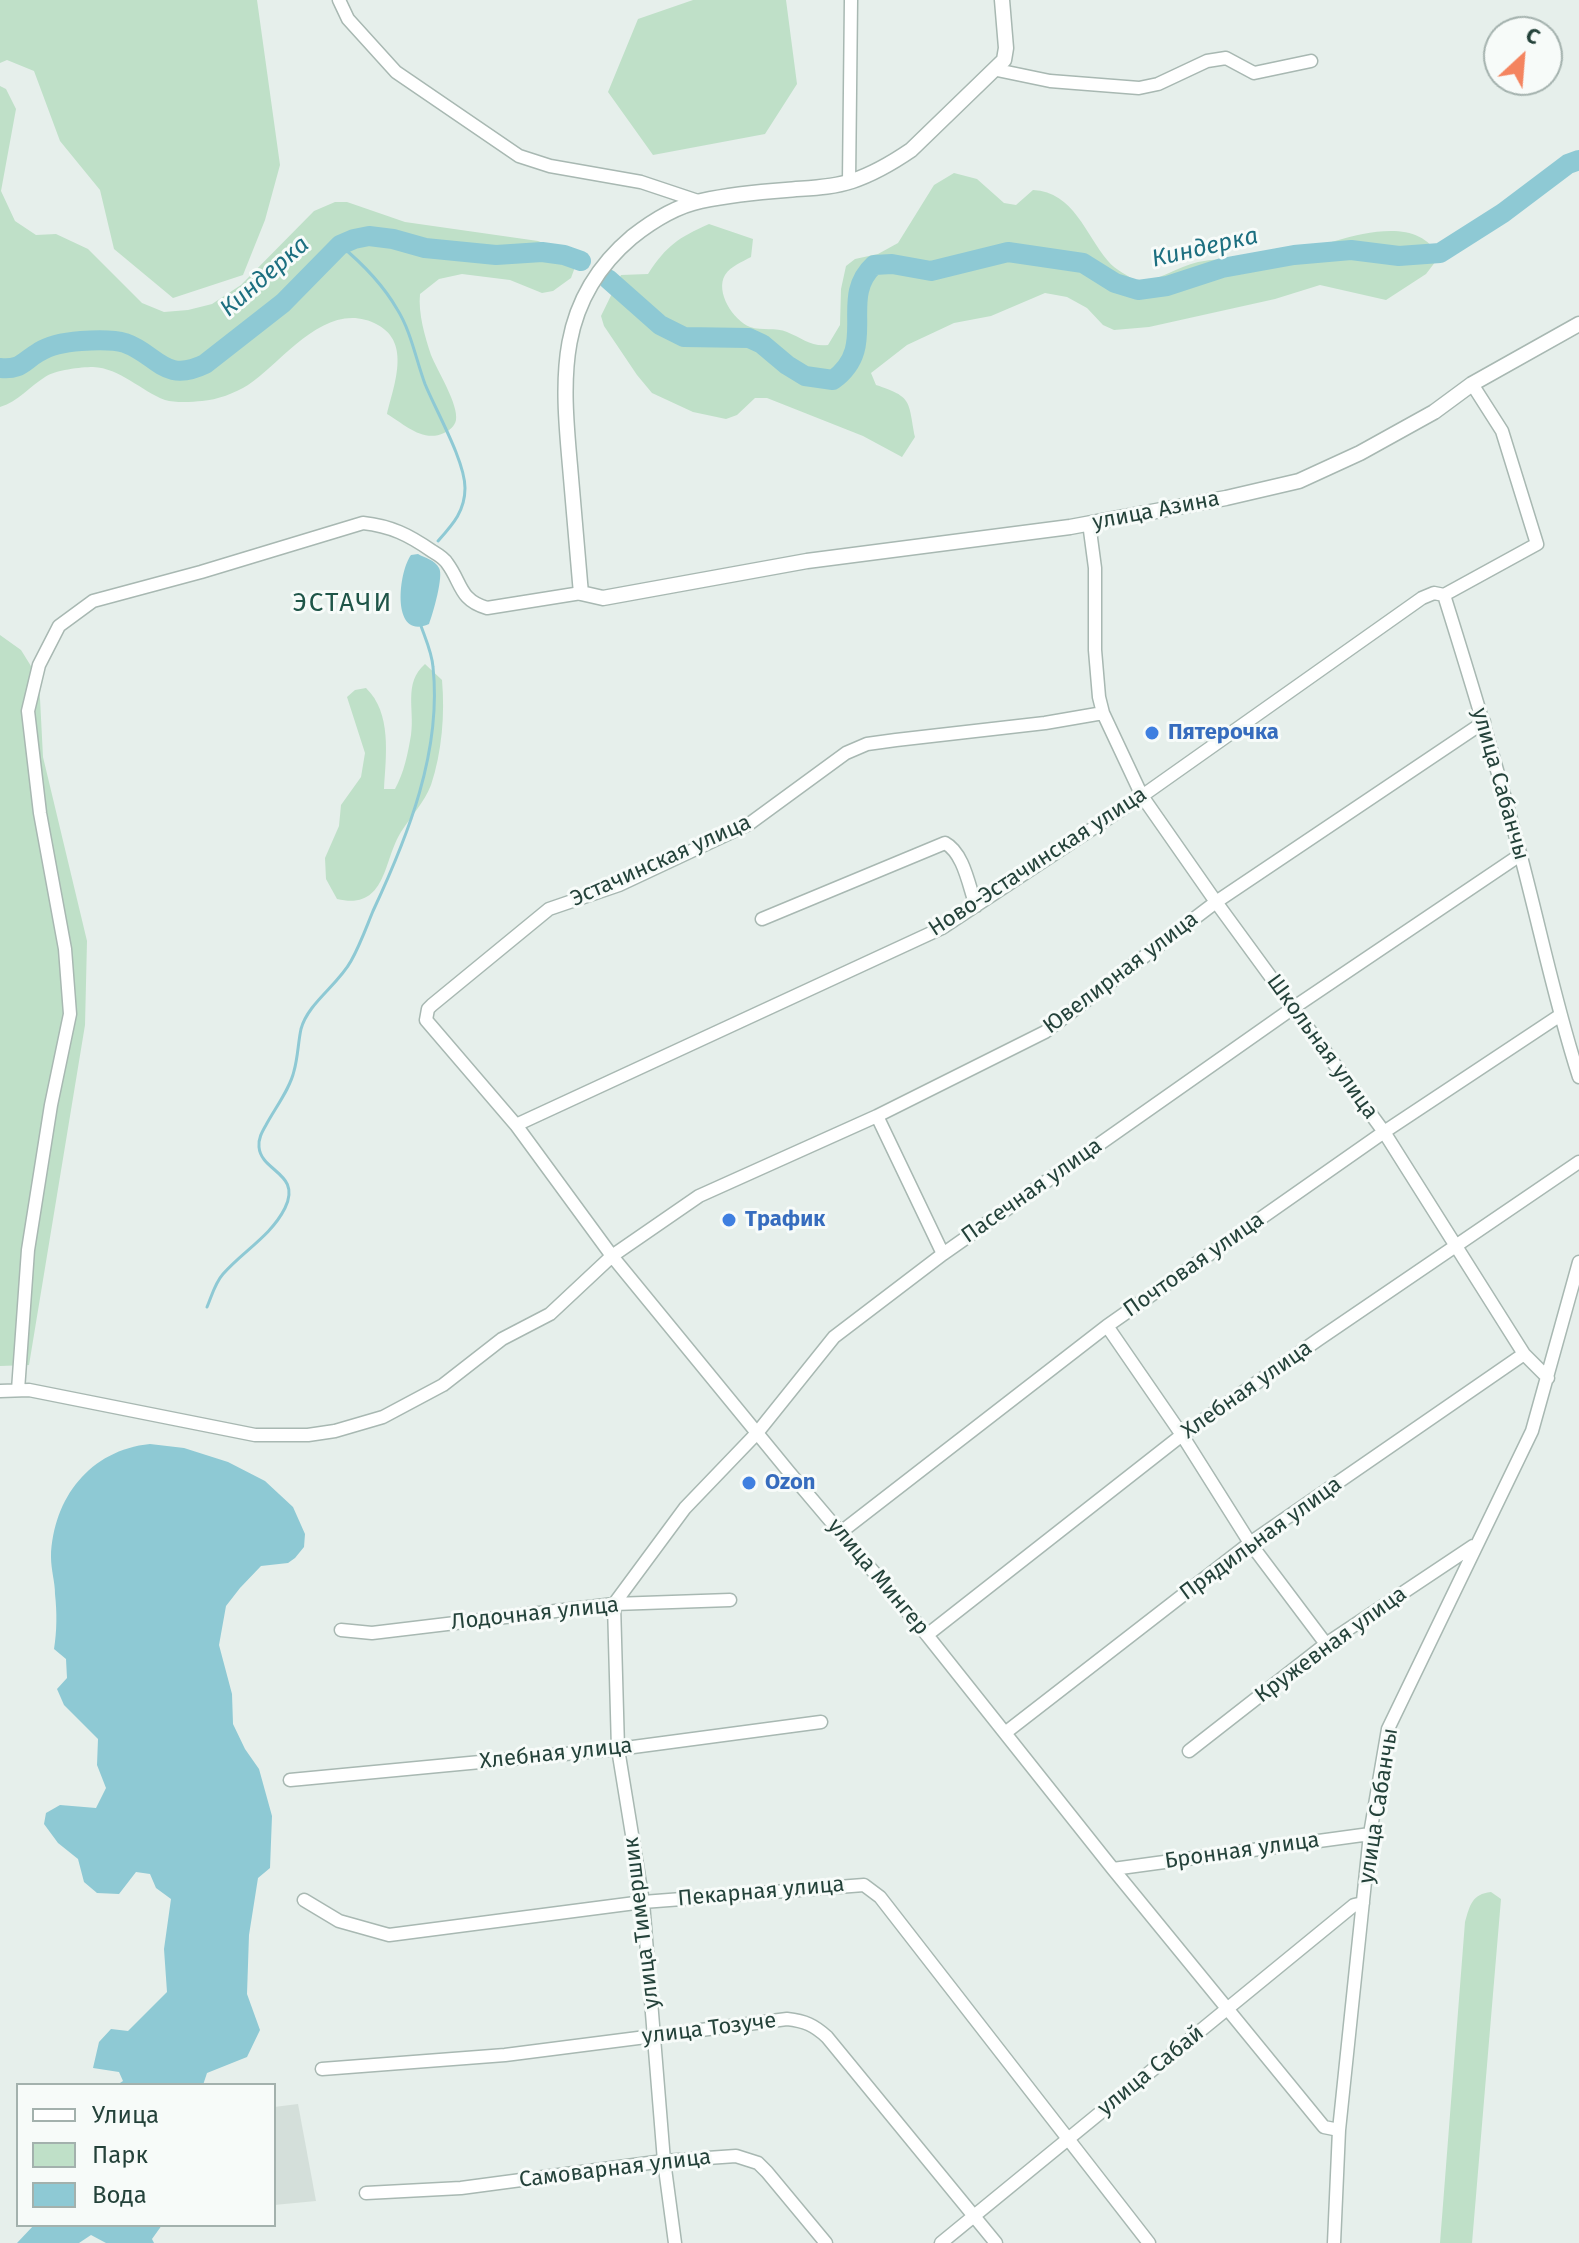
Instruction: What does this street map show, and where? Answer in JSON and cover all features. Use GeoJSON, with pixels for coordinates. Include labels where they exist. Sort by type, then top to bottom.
{"type":"FeatureCollection","features":[{"type":"Feature","properties":{"kind":"street"},"geometry":{"type":"LineString","coordinates":[[339,0],[348,19],[396,72],[519,156],[550,166],[641,182],[698,201]]}},
{"type":"Feature","properties":{"kind":"street"},"geometry":{"type":"LineString","coordinates":[[849,182],[851,0]]}},
{"type":"Feature","properties":{"kind":"street"},"geometry":{"type":"LineString","coordinates":[[18,1390],[28,1250],[51,1105],[70,1014],[65,949],[40,813],[28,711],[39,665],[59,626],[93,601],[363,523],[387,525],[410,535],[446,561],[463,594],[473,604],[487,608],[581,593],[563,390],[568,341],[590,288],[617,251],[640,231],[698,201],[849,182],[876,172],[911,150],[1004,60],[1002,0]]}},
{"type":"Feature","properties":{"kind":"street"},"geometry":{"type":"LineString","coordinates":[[997,70],[1050,81],[1139,88],[1158,84],[1217,59],[1226,58],[1254,73],[1311,61]]}},
{"type":"Feature","properties":{"kind":"street","name":"улица Азина"},"geometry":{"type":"LineString","coordinates":[[581,593],[603,598],[807,561],[1089,523],[1299,481],[1372,447],[1434,412],[1472,384],[1579,324]]}},
{"type":"Feature","properties":{"kind":"street"},"geometry":{"type":"LineString","coordinates":[[1444,595],[1537,544],[1502,431],[1472,384]]}},
{"type":"Feature","properties":{"kind":"street","name":"Школьная улица"},"geometry":{"type":"LineString","coordinates":[[1089,523],[1095,568],[1095,650],[1103,713],[1142,796],[1384,1132],[1524,1354],[1548,1378]]}},
{"type":"Feature","properties":{"kind":"street","name":"Ново-Эстачинская улица"},"geometry":{"type":"LineString","coordinates":[[516,1125],[942,928],[1142,796],[1422,598],[1434,593],[1444,595]]}},
{"type":"Feature","properties":{"kind":"street","name":"улица Сабанчы"},"geometry":{"type":"LineString","coordinates":[[1444,595],[1484,722],[1559,1016],[1579,1077]]}},
{"type":"Feature","properties":{"kind":"street","name":"Эстачинская улица"},"geometry":{"type":"LineString","coordinates":[[426,1015],[432,1005],[549,909],[619,885],[749,824],[846,753],[881,742],[1045,723],[1103,713]]}},
{"type":"Feature","properties":{"kind":"street","name":"Ювелирная улица"},"geometry":{"type":"LineString","coordinates":[[0,1391],[29,1390],[255,1435],[308,1435],[335,1431],[383,1417],[443,1385],[502,1339],[550,1314],[612,1256],[699,1196],[877,1116],[1045,1032],[1216,902],[1484,722]]}},
{"type":"Feature","properties":{"kind":"street"},"geometry":{"type":"LineString","coordinates":[[762,919],[945,843],[958,856],[976,906]]}},
{"type":"Feature","properties":{"kind":"street","name":"Пасечная улица"},"geometry":{"type":"LineString","coordinates":[[614,1604],[685,1508],[757,1433],[834,1337],[943,1254],[1293,1008],[1520,855]]}},
{"type":"Feature","properties":{"kind":"street","name":"улица Мингер"},"geometry":{"type":"LineString","coordinates":[[426,1015],[428,1025],[516,1125],[612,1256],[927,1635],[1324,2127],[1339,2130]]}},
{"type":"Feature","properties":{"kind":"street","name":"Почтовая улица"},"geometry":{"type":"LineString","coordinates":[[841,1532],[1107,1326],[1384,1132],[1559,1016]]}},
{"type":"Feature","properties":{"kind":"street"},"geometry":{"type":"LineString","coordinates":[[877,1116],[943,1254]]}},
{"type":"Feature","properties":{"kind":"street","name":"Хлебная улица"},"geometry":{"type":"LineString","coordinates":[[927,1635],[1182,1435],[1579,1162]]}},
{"type":"Feature","properties":{"kind":"street","name":"улица Сабанчы"},"geometry":{"type":"LineString","coordinates":[[1334,2243],[1339,2130],[1370,1834],[1388,1729],[1532,1431],[1579,1262]]}},
{"type":"Feature","properties":{"kind":"street"},"geometry":{"type":"LineString","coordinates":[[1107,1326],[1182,1435],[1250,1543],[1326,1644]]}},
{"type":"Feature","properties":{"kind":"street","name":"Прядильная улица"},"geometry":{"type":"LineString","coordinates":[[1005,1733],[1250,1543],[1524,1354]]}},
{"type":"Feature","properties":{"kind":"street","name":"Кружевная улица"},"geometry":{"type":"LineString","coordinates":[[1189,1751],[1326,1644],[1476,1544]]}},
{"type":"Feature","properties":{"kind":"street","name":"Лодочная улица"},"geometry":{"type":"LineString","coordinates":[[341,1630],[372,1633],[614,1604],[730,1600]]}},
{"type":"Feature","properties":{"kind":"street","name":"улица Тимершик"},"geometry":{"type":"LineString","coordinates":[[614,1604],[618,1749],[643,1902],[664,2161],[675,2243]]}},
{"type":"Feature","properties":{"kind":"street","name":"Хлебная улица"},"geometry":{"type":"LineString","coordinates":[[290,1780],[618,1749],[821,1722]]}},
{"type":"Feature","properties":{"kind":"street","name":"Бронная улица"},"geometry":{"type":"LineString","coordinates":[[1113,1869],[1370,1834]]}},
{"type":"Feature","properties":{"kind":"street","name":"Пекарная улица"},"geometry":{"type":"LineString","coordinates":[[304,1900],[339,1921],[389,1935],[643,1902],[857,1884],[873,1889],[1149,2243]]}},
{"type":"Feature","properties":{"kind":"street","name":"улица Сабай"},"geometry":{"type":"LineString","coordinates":[[941,2243],[1354,1905],[1363,1903]]}},
{"type":"Feature","properties":{"kind":"street","name":"улица Тозуче"},"geometry":{"type":"LineString","coordinates":[[322,2069],[505,2055],[787,2019],[802,2021],[816,2027],[996,2243]]}},
{"type":"Feature","properties":{"kind":"street","name":"Самоварная улица"},"geometry":{"type":"LineString","coordinates":[[366,2193],[461,2188],[664,2161],[736,2156],[758,2163],[826,2243]]}},
{"type":"Feature","properties":{"kind":"shaded area"},"geometry":{"type":"Polygon","coordinates":[[[298,2104],[316,2201],[276,2205],[276,2107],[298,2104]]]}},
{"type":"Feature","properties":{"kind":"green space"},"geometry":{"type":"Polygon","coordinates":[[[0,0],[257,0],[280,165],[265,220],[243,275],[173,298],[114,249],[100,190],[60,141],[34,71],[7,60],[0,63],[0,0]]]}},
{"type":"Feature","properties":{"kind":"green space"},"geometry":{"type":"Polygon","coordinates":[[[693,0],[786,0],[797,84],[765,134],[653,155],[608,92],[638,19],[693,0]]]}},
{"type":"Feature","properties":{"kind":"green space"},"geometry":{"type":"Polygon","coordinates":[[[0,86],[6,89],[16,109],[1,191],[15,221],[36,235],[56,234],[88,249],[142,303],[164,312],[212,304],[241,285],[314,211],[335,202],[347,202],[405,222],[538,241],[558,251],[575,267],[571,278],[553,291],[542,293],[510,280],[462,274],[439,279],[420,294],[426,341],[456,414],[452,428],[436,435],[414,431],[387,414],[398,365],[394,342],[378,325],[359,319],[341,319],[324,325],[248,385],[214,399],[165,400],[112,371],[88,367],[49,375],[0,407],[0,86]]]}},
{"type":"Feature","properties":{"kind":"green space"},"geometry":{"type":"Polygon","coordinates":[[[954,173],[977,179],[1004,203],[1016,205],[1033,190],[1059,198],[1077,216],[1111,264],[1139,283],[1198,262],[1274,257],[1345,238],[1390,231],[1410,233],[1427,241],[1439,257],[1426,274],[1386,300],[1320,285],[1275,299],[1149,327],[1114,330],[1103,325],[1087,308],[1067,297],[1045,293],[991,316],[954,323],[907,345],[871,373],[876,385],[897,393],[907,402],[915,437],[902,457],[863,436],[767,398],[755,398],[737,415],[726,419],[693,412],[652,393],[604,326],[601,316],[621,275],[648,274],[674,243],[709,224],[753,239],[751,257],[725,275],[722,289],[732,312],[750,327],[783,331],[812,343],[828,345],[840,325],[841,289],[846,266],[855,259],[878,254],[898,243],[934,185],[954,173]]]}},
{"type":"Feature","properties":{"kind":"green space"},"geometry":{"type":"Polygon","coordinates":[[[0,635],[21,650],[39,679],[43,757],[87,941],[85,1025],[29,1365],[0,1366],[0,635]]]}},
{"type":"Feature","properties":{"kind":"green space"},"geometry":{"type":"Polygon","coordinates":[[[425,664],[442,680],[443,693],[440,746],[431,785],[395,843],[374,890],[366,898],[353,901],[337,899],[326,879],[325,858],[339,826],[341,805],[361,777],[365,753],[347,697],[355,690],[366,688],[374,698],[386,735],[384,789],[395,789],[411,735],[412,688],[418,671],[425,664]]]}},
{"type":"Feature","properties":{"kind":"green space"},"geometry":{"type":"Polygon","coordinates":[[[1491,1892],[1501,1899],[1472,2243],[1440,2243],[1465,1922],[1476,1898],[1491,1892]]]}},
{"type":"Feature","properties":{"kind":"water"},"geometry":{"type":"Polygon","coordinates":[[[418,554],[437,565],[440,578],[429,624],[417,627],[408,623],[403,614],[401,589],[406,564],[411,555],[418,554]]]}},
{"type":"Feature","properties":{"kind":"water"},"geometry":{"type":"Polygon","coordinates":[[[150,1444],[184,1448],[228,1462],[265,1481],[293,1507],[305,1534],[304,1547],[295,1558],[288,1563],[261,1566],[226,1606],[219,1645],[232,1694],[233,1724],[259,1769],[272,1816],[270,1868],[258,1878],[249,1935],[247,1994],[260,2030],[247,2057],[207,2073],[204,2083],[120,2083],[123,2081],[119,2072],[93,2068],[99,2042],[111,2029],[128,2031],[167,1992],[164,1949],[171,1899],[156,1888],[150,1874],[136,1872],[119,1894],[97,1893],[84,1882],[78,1859],[58,1843],[44,1824],[46,1813],[60,1805],[96,1808],[106,1788],[97,1765],[98,1739],[64,1705],[57,1689],[67,1678],[66,1659],[54,1649],[53,1535],[67,1497],[79,1481],[93,1467],[129,1448],[150,1444]]]}},
{"type":"Feature","properties":{"kind":"water"},"geometry":{"type":"Polygon","coordinates":[[[32,2227],[161,2227],[152,2239],[154,2243],[106,2243],[91,2235],[79,2243],[17,2243],[32,2227]]]}},
{"type":"Feature","properties":{"kind":"waterway","name":"Киндерка"},"geometry":{"type":"LineString","coordinates":[[608,279],[660,325],[684,337],[749,338],[805,376],[833,380],[847,367],[854,352],[859,293],[864,278],[874,265],[892,264],[931,271],[1008,252],[1083,263],[1115,283],[1138,290],[1167,286],[1222,268],[1294,255],[1351,250],[1399,256],[1440,253],[1503,213],[1568,164],[1579,160]]}},
{"type":"Feature","properties":{"kind":"waterway","name":"Киндерка"},"geometry":{"type":"LineString","coordinates":[[0,368],[17,366],[54,346],[103,340],[125,343],[170,369],[180,371],[205,364],[283,303],[340,245],[369,236],[425,248],[496,255],[542,252],[581,261]]}},
{"type":"Feature","properties":{"kind":"waterway"},"geometry":{"type":"LineString","coordinates":[[340,245],[378,282],[402,318],[425,384],[460,464],[465,488],[463,504],[438,541]]}},
{"type":"Feature","properties":{"kind":"waterway"},"geometry":{"type":"LineString","coordinates":[[207,1307],[220,1278],[272,1227],[285,1208],[288,1187],[261,1155],[260,1138],[292,1078],[305,1020],[316,1002],[345,970],[357,949],[420,792],[432,730],[434,699],[432,662],[421,626]]}},
{"type":"Feature","properties":{"kind":"place","name":"Пятерочка"},"geometry":{"type":"Point","coordinates":[1152,733]}},
{"type":"Feature","properties":{"kind":"place","name":"Трафик"},"geometry":{"type":"Point","coordinates":[729,1220]}},
{"type":"Feature","properties":{"kind":"place","name":"Ozon"},"geometry":{"type":"Point","coordinates":[749,1483]}},
{"type":"Feature","properties":{"kind":"district","name":"ЭСТАЧИ"},"geometry":{"type":"Point","coordinates":[343,604]}}]}
